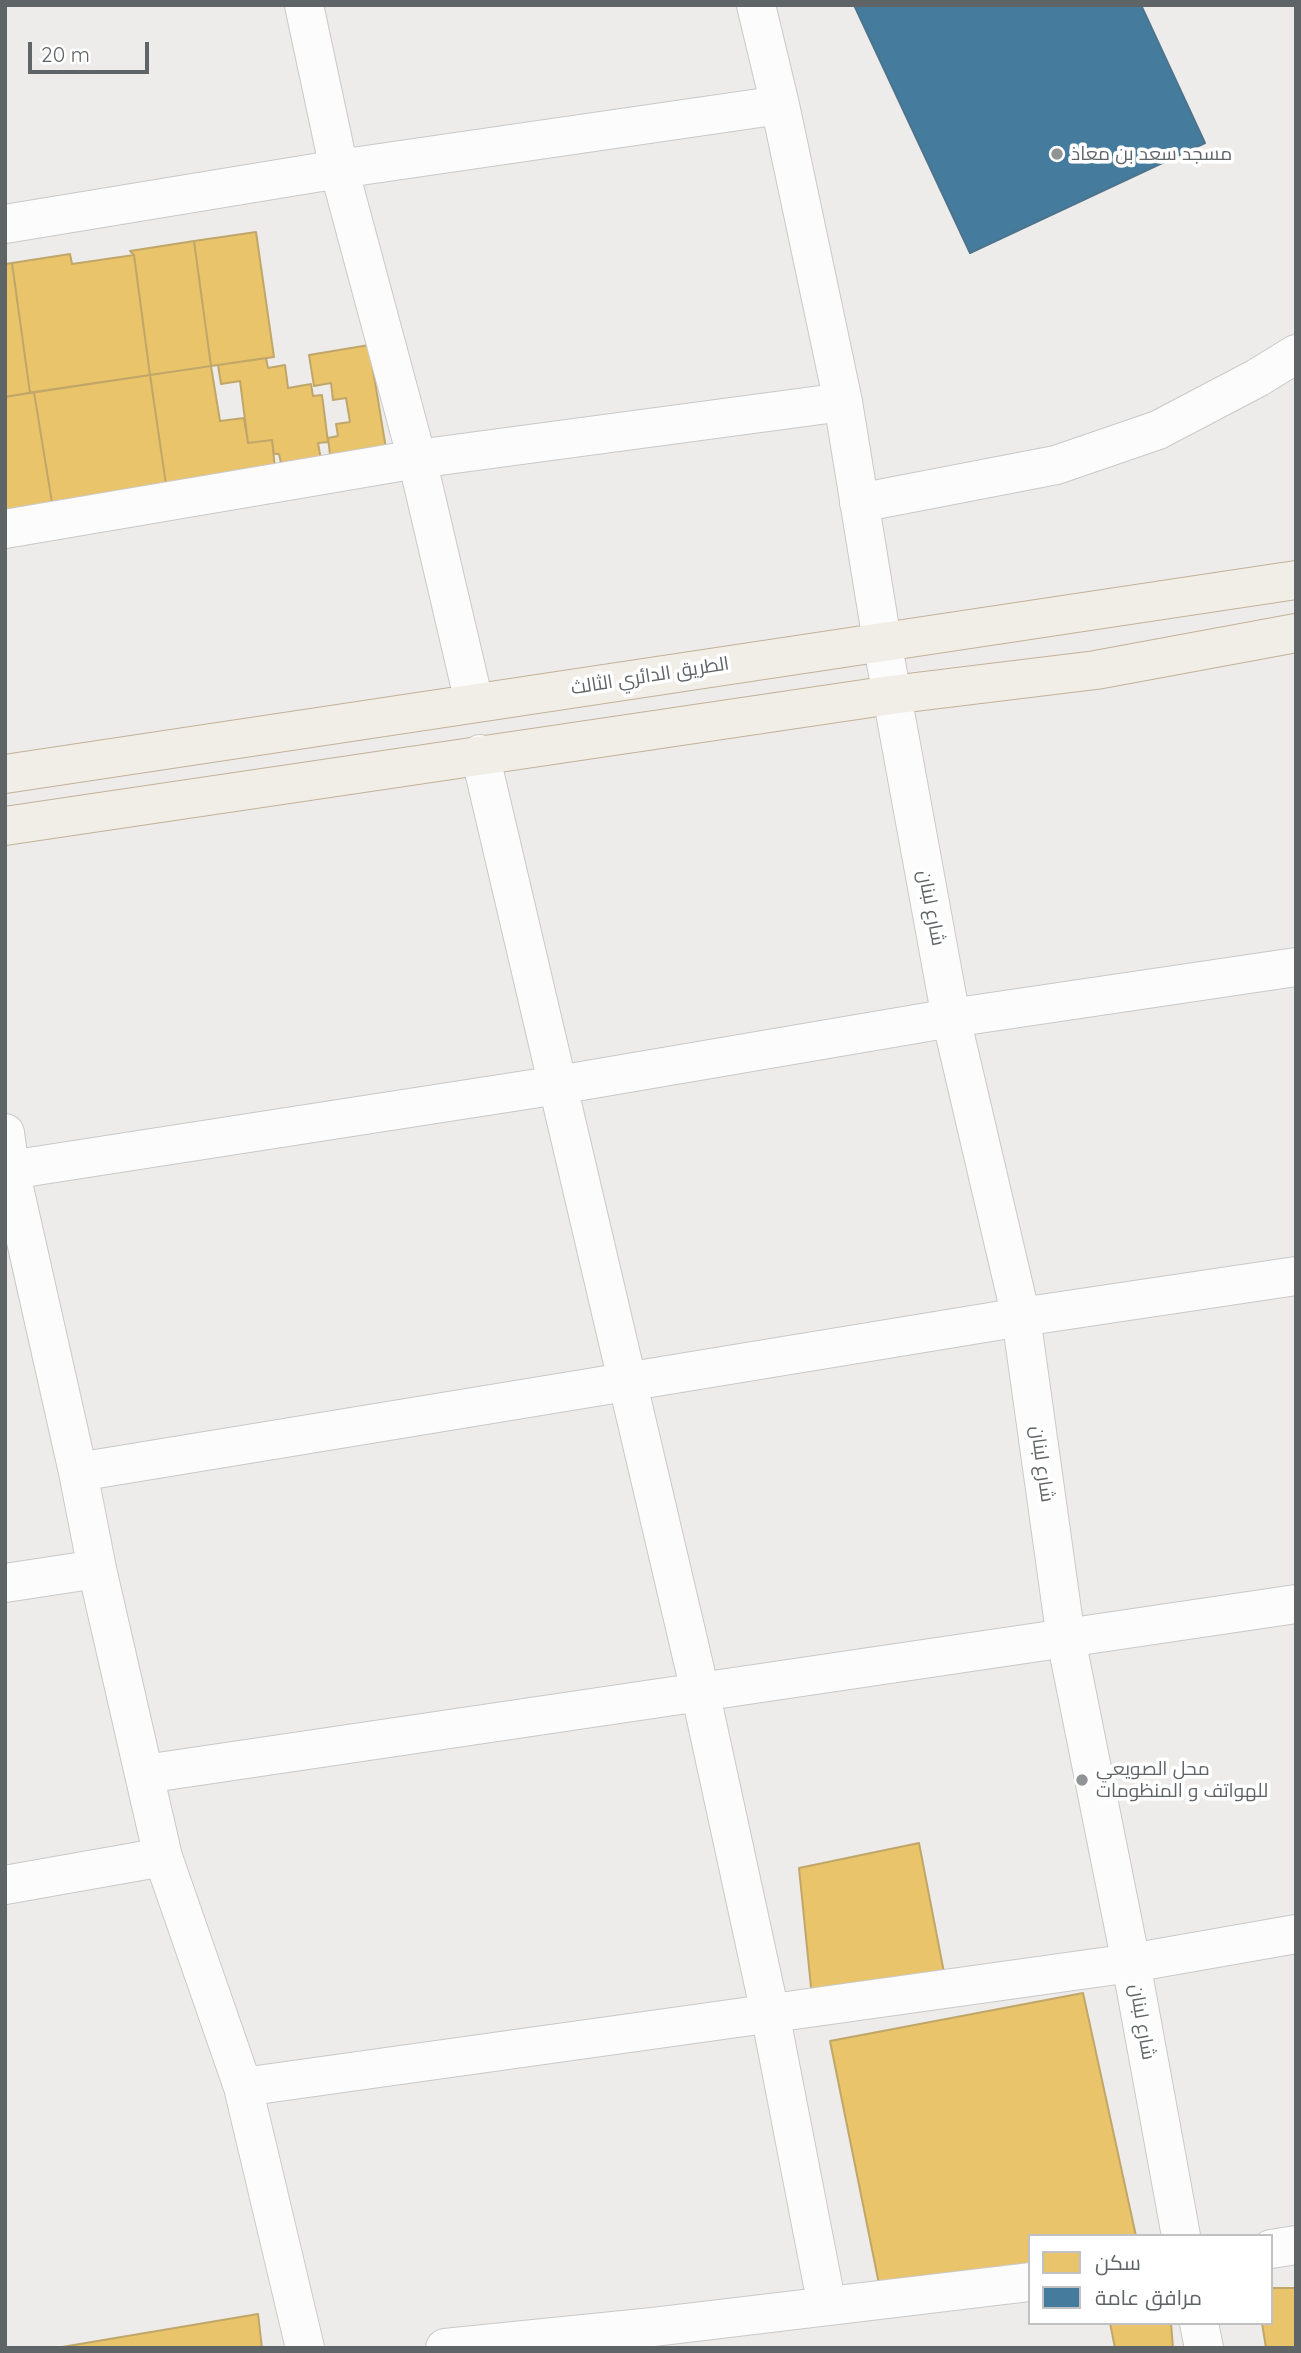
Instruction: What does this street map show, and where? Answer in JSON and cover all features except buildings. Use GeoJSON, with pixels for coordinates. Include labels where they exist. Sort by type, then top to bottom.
{"type":"FeatureCollection","features":[{"type":"Feature","properties":{"kind":"highway","name":"الطريق الدائري الثالث"},"geometry":{"type":"LineString","coordinates":[[5,774],[1296,579]]}},
{"type":"Feature","properties":{"kind":"highway"},"geometry":{"type":"LineString","coordinates":[[5,826],[891,695],[1096,670],[1296,633]]}},
{"type":"Feature","properties":{"kind":"street"},"geometry":{"type":"LineString","coordinates":[[304,5],[339,169],[417,459],[474,702]]}},
{"type":"Feature","properties":{"kind":"street","name":"شارع لبنان"},"geometry":{"type":"LineString","coordinates":[[756,5],[843,402],[891,695],[951,1017],[1021,1317],[1066,1639],[1132,1963],[1181,2234]]}},
{"type":"Feature","properties":{"kind":"street"},"geometry":{"type":"LineString","coordinates":[[5,224],[339,169],[780,106]]}},
{"type":"Feature","properties":{"kind":"street"},"geometry":{"type":"LineString","coordinates":[[859,503],[1056,465],[1158,430],[1295,355],[1296,361]]}},
{"type":"Feature","properties":{"kind":"street"},"geometry":{"type":"LineString","coordinates":[[5,529],[417,459],[843,402]]}},
{"type":"Feature","properties":{"kind":"street"},"geometry":{"type":"LineString","coordinates":[[480,754],[700,1691],[770,2013],[827,2306]]}},
{"type":"Feature","properties":{"kind":"street"},"geometry":{"type":"LineString","coordinates":[[10,1170],[558,1085],[951,1017],[1296,967]]}},
{"type":"Feature","properties":{"kind":"street"},"geometry":{"type":"LineString","coordinates":[[5,1133],[10,1170],[78,1472],[97,1569],[163,1857],[243,2087],[305,2348]]}},
{"type":"Feature","properties":{"kind":"street"},"geometry":{"type":"LineString","coordinates":[[78,1472],[1021,1317],[1296,1276]]}},
{"type":"Feature","properties":{"kind":"street"},"geometry":{"type":"LineString","coordinates":[[5,1583],[97,1569]]}},
{"type":"Feature","properties":{"kind":"street"},"geometry":{"type":"LineString","coordinates":[[145,1774],[1296,1604]]}},
{"type":"Feature","properties":{"kind":"street"},"geometry":{"type":"LineString","coordinates":[[5,1885],[163,1857]]}},
{"type":"Feature","properties":{"kind":"street"},"geometry":{"type":"LineString","coordinates":[[243,2087],[1132,1963],[1296,1934]]}},
{"type":"Feature","properties":{"kind":"street"},"geometry":{"type":"LineString","coordinates":[[1273,2249],[1296,2245]]}},
{"type":"Feature","properties":{"kind":"street"},"geometry":{"type":"LineString","coordinates":[[445,2348],[655,2337],[827,2306],[1028,2282]]}},
{"type":"Feature","properties":{"kind":"street"},"geometry":{"type":"LineString","coordinates":[[1199,2325],[1204,2348]]}},
{"type":"Feature","properties":{"kind":"place","name":"مسجد سعد بن معاذ"},"geometry":{"type":"Point","coordinates":[1057,154]}},
{"type":"Feature","properties":{"kind":"place","name":"محل الصويعي للهواتف و المنظومات"},"geometry":{"type":"Point","coordinates":[1082,1780]}}]}
